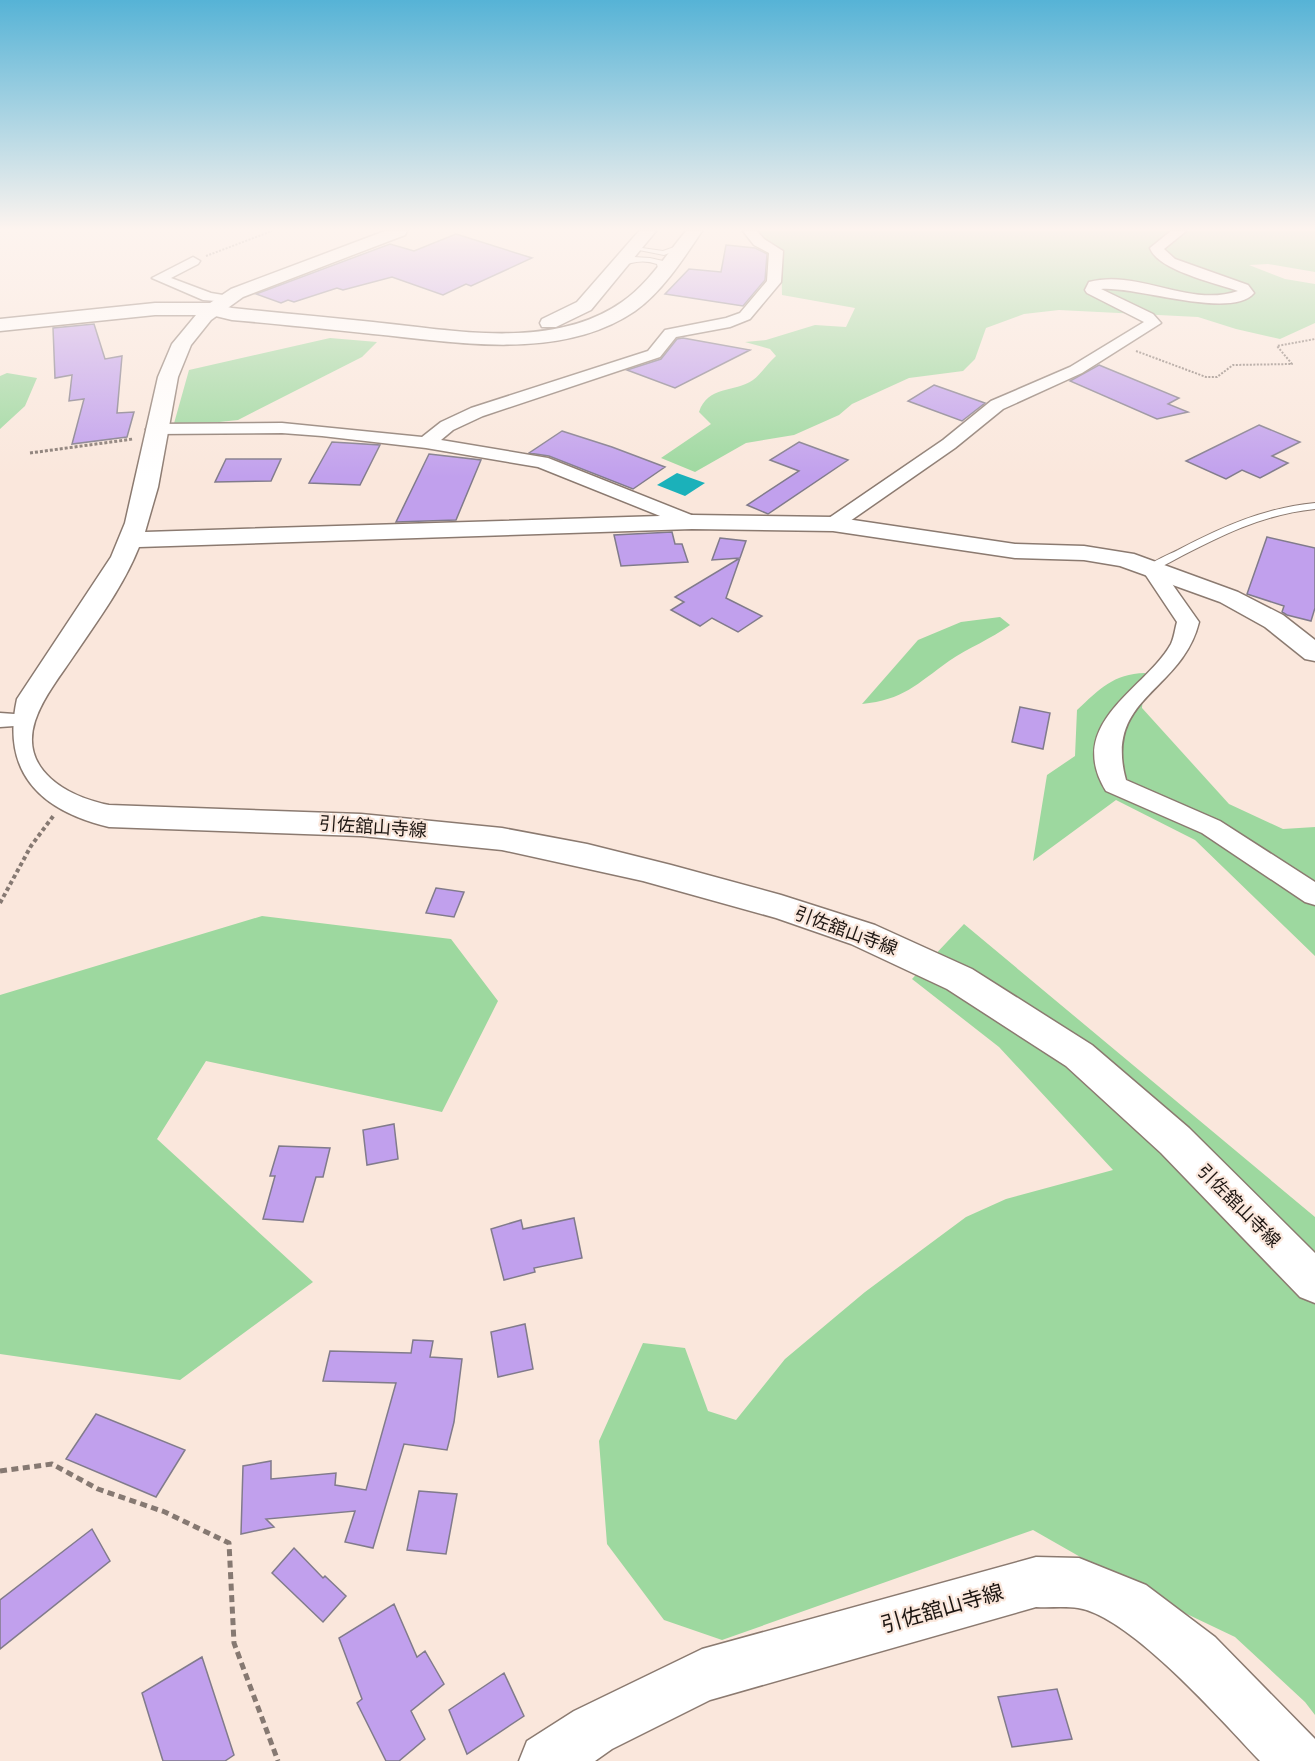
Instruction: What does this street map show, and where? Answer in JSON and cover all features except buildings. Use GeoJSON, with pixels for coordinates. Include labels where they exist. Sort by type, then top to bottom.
{"type":"FeatureCollection","features":[{"type":"Feature","properties":{"kind":"main road"},"geometry":{"type":"LineString","coordinates":[[0,325],[115,313]]}},
{"type":"Feature","properties":{"kind":"main road","name":"引佐舘山寺線"},"geometry":{"type":"LineString","coordinates":[[207,313],[195,324],[172,366],[161,396],[144,501],[132,540],[116,569],[32,698],[11,720],[22,764],[39,787],[66,803],[107,815],[348,824],[489,838],[552,848],[657,873],[849,930],[943,970],[1083,1058],[1147,1114],[1315,1283]]}},
{"type":"Feature","properties":{"kind":"main road"},"geometry":{"type":"LineString","coordinates":[[231,313],[424,333],[525,337],[571,330],[609,318],[617,313]]}},
{"type":"Feature","properties":{"kind":"main road"},"geometry":{"type":"LineString","coordinates":[[300,313],[461,331],[518,329],[553,322],[571,313]]}},
{"type":"Feature","properties":{"kind":"main road"},"geometry":{"type":"LineString","coordinates":[[132,540],[692,522],[833,524],[1015,551],[1103,554],[1151,568],[1238,602],[1274,621],[1315,653]]}},
{"type":"Feature","properties":{"kind":"main road","name":"引佐舘山寺線"},"geometry":{"type":"LineString","coordinates":[[554,1758],[593,1730],[702,1676],[1036,1582],[1079,1583],[1128,1603],[1196,1656],[1298,1761]]}},
{"type":"Feature","properties":{"kind":"street"},"geometry":{"type":"LineString","coordinates":[[426,443],[447,426],[477,412],[654,354],[671,333],[730,322],[748,313]]}},
{"type":"Feature","properties":{"kind":"street"},"geometry":{"type":"LineString","coordinates":[[833,524],[950,444],[997,405],[1076,370],[1153,323],[1148,316],[1142,313]]}},
{"type":"Feature","properties":{"kind":"street"},"geometry":{"type":"LineString","coordinates":[[154,433],[282,428],[426,443],[542,462],[692,522]]}},
{"type":"Feature","properties":{"kind":"street"},"geometry":{"type":"LineString","coordinates":[[1151,568],[1188,622],[1183,642],[1166,666],[1140,691],[1113,723],[1108,755],[1115,785],[1211,827],[1315,895]]}},
{"type":"Feature","properties":{"kind":"lane"},"geometry":{"type":"LineString","coordinates":[[1151,568],[1234,524],[1265,513],[1315,506]]}},
{"type":"Feature","properties":{"kind":"path"},"geometry":{"type":"LineString","coordinates":[[1119,345],[1206,377],[1217,377],[1233,365],[1292,364],[1276,346],[1315,339]]}},
{"type":"Feature","properties":{"kind":"path"},"geometry":{"type":"LineString","coordinates":[[30,453],[154,433]]}},
{"type":"Feature","properties":{"kind":"path"},"geometry":{"type":"LineString","coordinates":[[0,903],[18,875],[41,827],[66,803]]}},
{"type":"Feature","properties":{"kind":"path"},"geometry":{"type":"LineString","coordinates":[[0,1471],[52,1464],[98,1489],[165,1512],[229,1543],[234,1642],[278,1761]]}},
{"type":"Feature","properties":{"kind":"green space"},"geometry":{"type":"Polygon","coordinates":[[[853,313],[1031,313],[986,328],[975,359],[963,371],[909,378],[852,404],[839,415],[794,435],[746,443],[695,472],[661,458],[711,424],[699,412],[709,397],[753,380],[776,356],[770,349],[745,342],[766,340],[815,325],[846,327],[853,313]]]}},
{"type":"Feature","properties":{"kind":"green space"},"geometry":{"type":"Polygon","coordinates":[[[1122,313],[1315,313],[1315,323],[1280,339],[1198,317],[1122,313]]]}},
{"type":"Feature","properties":{"kind":"green space"},"geometry":{"type":"Polygon","coordinates":[[[330,338],[377,342],[362,357],[238,420],[173,427],[189,370],[330,338]]]}},
{"type":"Feature","properties":{"kind":"green space"},"geometry":{"type":"Polygon","coordinates":[[[7,373],[37,378],[25,406],[0,429],[0,376],[7,373]]]}},
{"type":"Feature","properties":{"kind":"green space"},"geometry":{"type":"Polygon","coordinates":[[[1000,617],[1010,625],[956,656],[909,690],[888,699],[862,704],[918,640],[961,622],[1000,617]]]}},
{"type":"Feature","properties":{"kind":"green space"},"geometry":{"type":"Polygon","coordinates":[[[1145,673],[1142,708],[1229,804],[1283,829],[1315,827],[1315,956],[1195,840],[1116,800],[1033,861],[1047,775],[1075,756],[1077,710],[1100,689],[1115,680],[1124,676],[1145,673]]]}},
{"type":"Feature","properties":{"kind":"green space"},"geometry":{"type":"Polygon","coordinates":[[[262,916],[451,939],[498,1001],[442,1112],[206,1061],[157,1139],[313,1282],[180,1380],[0,1354],[0,995],[262,916]]]}},
{"type":"Feature","properties":{"kind":"green space"},"geometry":{"type":"Polygon","coordinates":[[[964,924],[1315,1217],[1315,1715],[1305,1702],[1235,1637],[1147,1595],[1033,1530],[722,1640],[664,1620],[607,1544],[599,1441],[643,1343],[685,1348],[708,1411],[736,1420],[785,1359],[865,1292],[966,1217],[1006,1199],[1113,1170],[999,1047],[912,979],[964,924]]]}},
{"type":"Feature","properties":{"kind":"water"},"geometry":{"type":"Polygon","coordinates":[[[677,473],[705,483],[685,496],[657,485],[677,473]]]}}]}
